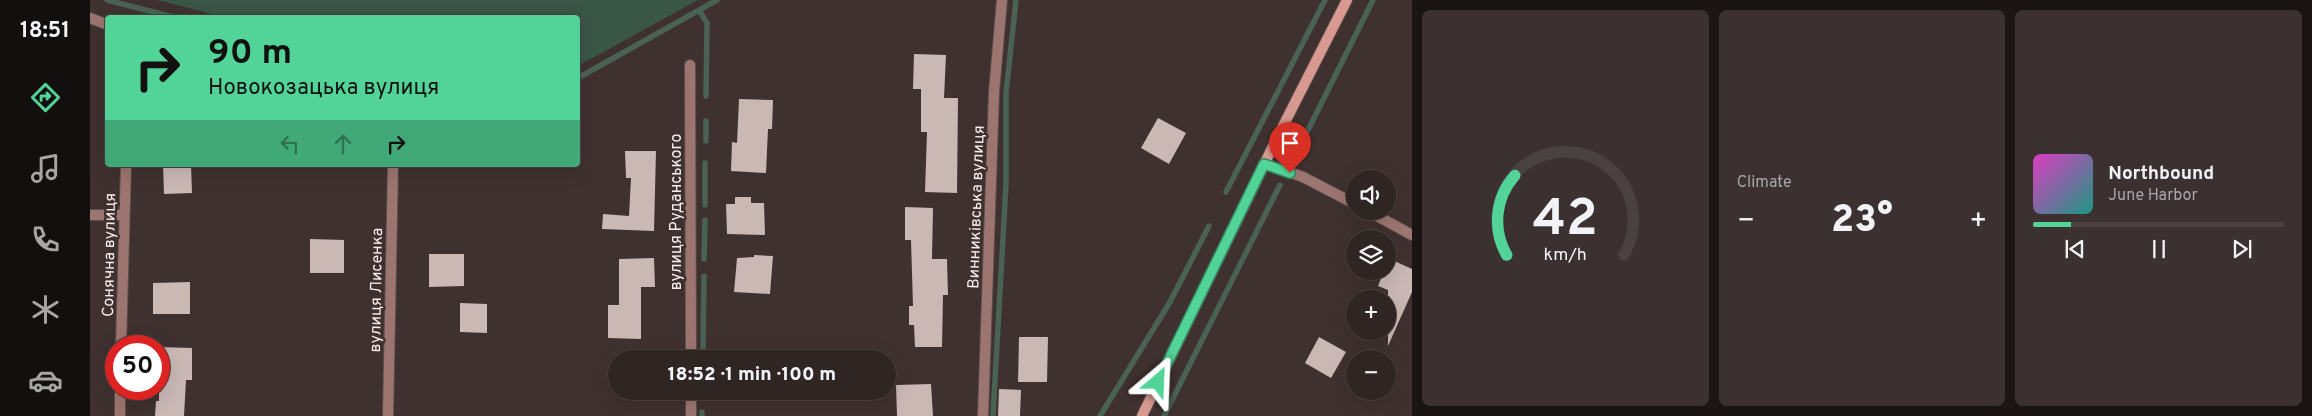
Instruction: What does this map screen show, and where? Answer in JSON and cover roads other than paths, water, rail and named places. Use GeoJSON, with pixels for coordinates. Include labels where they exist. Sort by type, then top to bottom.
{"type":"FeatureCollection","features":[{"type":"Feature","properties":{"kind":"main road"},"geometry":{"type":"LineString","coordinates":[[1142,416],[1264,164],[1347,0]]}},
{"type":"Feature","properties":{"kind":"street","name":"Винниківська вулиця"},"geometry":{"type":"LineString","coordinates":[[984,416],[994,92],[1002,0]]}},
{"type":"Feature","properties":{"kind":"street"},"geometry":{"type":"LineString","coordinates":[[90,18],[105,24]]}},
{"type":"Feature","properties":{"kind":"street","name":"вулиця Руданського"},"geometry":{"type":"LineString","coordinates":[[690,65],[691,350]]}},
{"type":"Feature","properties":{"kind":"street"},"geometry":{"type":"LineString","coordinates":[[1264,164],[1303,177],[1346,199]]}},
{"type":"Feature","properties":{"kind":"street","name":"Сонячна вулиця"},"geometry":{"type":"LineString","coordinates":[[121,335],[126,167]]}},
{"type":"Feature","properties":{"kind":"street","name":"вулиця Лисенка"},"geometry":{"type":"LineString","coordinates":[[388,416],[393,167]]}},
{"type":"Feature","properties":{"kind":"street"},"geometry":{"type":"LineString","coordinates":[[90,214],[124,215]]}},
{"type":"Feature","properties":{"kind":"street"},"geometry":{"type":"LineString","coordinates":[[1384,220],[1412,235]]}},
{"type":"Feature","properties":{"kind":"street"},"geometry":{"type":"LineString","coordinates":[[120,400],[120,416]]}},
{"type":"Feature","properties":{"kind":"street"},"geometry":{"type":"LineString","coordinates":[[691,400],[691,416]]}},
{"type":"Feature","properties":{"kind":"waterway"},"geometry":{"type":"LineString","coordinates":[[107,0],[165,15]]}},
{"type":"Feature","properties":{"kind":"waterway"},"geometry":{"type":"LineString","coordinates":[[580,77],[717,0]]}},
{"type":"Feature","properties":{"kind":"waterway"},"geometry":{"type":"LineString","coordinates":[[993,416],[1006,184],[1006,93],[1016,0]]}},
{"type":"Feature","properties":{"kind":"waterway"},"geometry":{"type":"LineString","coordinates":[[1226,192],[1325,0]]}},
{"type":"Feature","properties":{"kind":"waterway"},"geometry":{"type":"LineString","coordinates":[[1294,158],[1373,0]]}},
{"type":"Feature","properties":{"kind":"waterway"},"geometry":{"type":"LineString","coordinates":[[699,10],[707,23],[706,96]]}},
{"type":"Feature","properties":{"kind":"waterway"},"geometry":{"type":"LineString","coordinates":[[706,121],[706,141]]}},
{"type":"Feature","properties":{"kind":"waterway"},"geometry":{"type":"LineString","coordinates":[[705,163],[705,205]]}},
{"type":"Feature","properties":{"kind":"waterway"},"geometry":{"type":"LineString","coordinates":[[1164,416],[1280,185]]}},
{"type":"Feature","properties":{"kind":"waterway"},"geometry":{"type":"LineString","coordinates":[[704,259],[705,220]]}},
{"type":"Feature","properties":{"kind":"waterway"},"geometry":{"type":"LineString","coordinates":[[1100,416],[1170,302],[1209,226]]}},
{"type":"Feature","properties":{"kind":"waterway"},"geometry":{"type":"LineString","coordinates":[[703,350],[704,276]]}}]}
